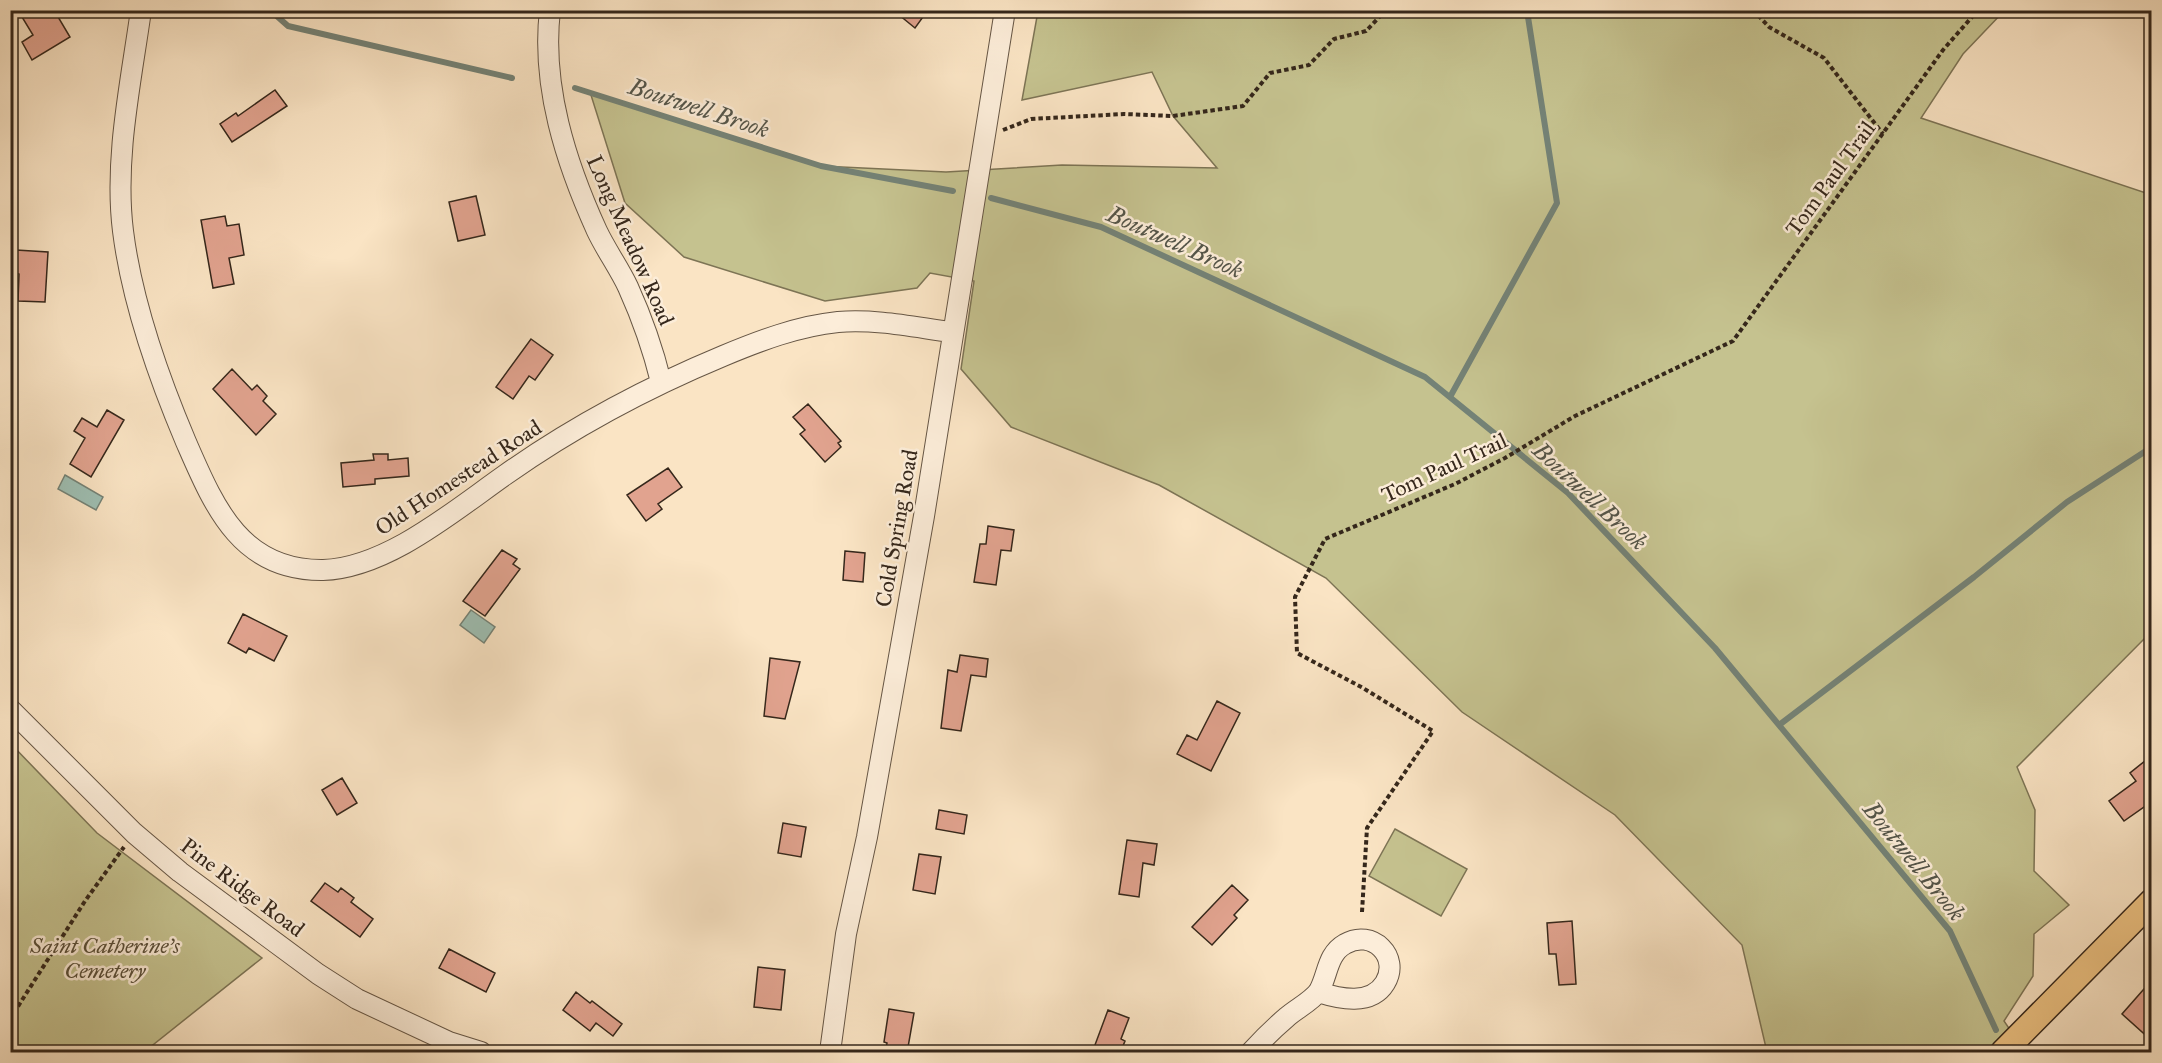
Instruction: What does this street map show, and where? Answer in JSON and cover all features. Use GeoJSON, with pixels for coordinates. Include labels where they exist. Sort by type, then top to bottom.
{"type":"FeatureCollection","features":[{"type":"Feature","properties":{"kind":"main road"},"geometry":{"type":"LineString","coordinates":[[2003,1053],[2151,901]]}},
{"type":"Feature","properties":{"kind":"street","name":"Old Homestead Road"},"geometry":{"type":"LineString","coordinates":[[141,10],[122,161],[123,230],[141,317],[178,423],[220,515],[252,549],[271,559],[290,565],[323,570],[381,555],[441,520],[569,433],[661,382],[758,342],[814,326],[876,321],[951,332]]}},
{"type":"Feature","properties":{"kind":"street","name":"Long Meadow Road"},"geometry":{"type":"LineString","coordinates":[[550,10],[549,68],[563,144],[597,231],[627,285],[645,328],[661,382]]}},
{"type":"Feature","properties":{"kind":"street","name":"Cold Spring Road"},"geometry":{"type":"LineString","coordinates":[[830,1053],[846,934],[867,837],[924,516],[951,332],[986,137],[1005,10]]}},
{"type":"Feature","properties":{"kind":"street","name":"Pine Ridge Road"},"geometry":{"type":"LineString","coordinates":[[12,713],[134,833],[180,872],[318,974],[357,999],[449,1042],[481,1053]]}},
{"type":"Feature","properties":{"kind":"street"},"geometry":{"type":"LineString","coordinates":[[1251,1053],[1318,992]]}},
{"type":"Feature","properties":{"kind":"path"},"geometry":{"type":"LineString","coordinates":[[986,137],[1031,119],[1124,114],[1173,116],[1243,106],[1270,73],[1309,65],[1334,39],[1366,31],[1386,10]]}},
{"type":"Feature","properties":{"kind":"path"},"geometry":{"type":"LineString","coordinates":[[1753,10],[1769,27],[1824,58],[1883,134]]}},
{"type":"Feature","properties":{"kind":"path","name":"Tom Paul Trail"},"geometry":{"type":"LineString","coordinates":[[1362,912],[1367,828],[1432,731],[1362,688],[1297,653],[1295,597],[1325,539],[1455,484],[1505,458],[1575,416],[1733,341],[1943,50],[1978,10]]}},
{"type":"Feature","properties":{"kind":"path"},"geometry":{"type":"LineString","coordinates":[[10,1019],[85,901],[134,833]]}},
{"type":"Feature","properties":{"kind":"green space"},"geometry":{"type":"Polygon","coordinates":[[[1038,11],[2004,11],[1963,54],[1921,118],[2152,195],[2151,632],[2017,767],[2035,810],[2034,871],[2069,905],[2034,934],[2033,976],[2004,1021],[2025,1052],[1767,1052],[1742,945],[1615,815],[1462,712],[1326,578],[1159,485],[1011,427],[961,369],[974,281],[930,273],[917,288],[825,301],[684,257],[625,203],[590,92],[821,166],[946,172],[1062,165],[1217,168],[1173,116],[1152,72],[1022,100],[1038,11]]]}},
{"type":"Feature","properties":{"kind":"green space","name":"Saint Catherine's Cemetery"},"geometry":{"type":"Polygon","coordinates":[[[10,743],[97,833],[262,958],[144,1052],[11,1052],[10,743]]]}},
{"type":"Feature","properties":{"kind":"green space"},"geometry":{"type":"Polygon","coordinates":[[[1395,829],[1467,869],[1441,916],[1369,876],[1395,829]]]}},
{"type":"Feature","properties":{"kind":"water"},"geometry":{"type":"Polygon","coordinates":[[[65,475],[103,497],[96,510],[58,489],[65,475]]]}},
{"type":"Feature","properties":{"kind":"water"},"geometry":{"type":"Polygon","coordinates":[[[471,610],[495,627],[484,643],[460,625],[471,610]]]}},
{"type":"Feature","properties":{"kind":"building"},"geometry":{"type":"Polygon","coordinates":[[[33,10],[54,10],[70,37],[32,60],[22,42],[33,35],[22,17],[33,10]]]}},
{"type":"Feature","properties":{"kind":"building"},"geometry":{"type":"Polygon","coordinates":[[[893,10],[928,10],[915,28],[893,10]]]}},
{"type":"Feature","properties":{"kind":"building"},"geometry":{"type":"Polygon","coordinates":[[[275,90],[287,106],[232,142],[220,124],[236,113],[238,116],[275,90]]]}},
{"type":"Feature","properties":{"kind":"building"},"geometry":{"type":"Polygon","coordinates":[[[476,196],[485,235],[458,241],[449,202],[476,196]]]}},
{"type":"Feature","properties":{"kind":"building"},"geometry":{"type":"Polygon","coordinates":[[[225,216],[227,226],[239,224],[244,255],[229,258],[234,284],[213,288],[201,220],[225,216]]]}},
{"type":"Feature","properties":{"kind":"building"},"geometry":{"type":"Polygon","coordinates":[[[16,250],[48,252],[45,302],[18,301],[19,274],[15,273],[16,250]]]}},
{"type":"Feature","properties":{"kind":"building"},"geometry":{"type":"Polygon","coordinates":[[[531,339],[553,355],[535,380],[529,376],[513,399],[496,387],[531,339]]]}},
{"type":"Feature","properties":{"kind":"building"},"geometry":{"type":"Polygon","coordinates":[[[232,369],[252,390],[257,385],[267,396],[263,401],[276,414],[256,435],[213,389],[232,369]]]}},
{"type":"Feature","properties":{"kind":"building"},"geometry":{"type":"Polygon","coordinates":[[[808,404],[841,441],[838,443],[841,447],[825,462],[800,434],[805,430],[793,417],[808,404]]]}},
{"type":"Feature","properties":{"kind":"building"},"geometry":{"type":"Polygon","coordinates":[[[107,410],[124,420],[91,477],[70,464],[85,438],[74,431],[82,418],[97,427],[107,410]]]}},
{"type":"Feature","properties":{"kind":"building"},"geometry":{"type":"Polygon","coordinates":[[[373,454],[388,454],[388,460],[408,458],[409,476],[375,479],[375,484],[343,487],[341,463],[374,460],[373,454]]]}},
{"type":"Feature","properties":{"kind":"building"},"geometry":{"type":"Polygon","coordinates":[[[668,468],[682,487],[658,504],[662,509],[646,521],[627,495],[668,468]]]}},
{"type":"Feature","properties":{"kind":"building"},"geometry":{"type":"Polygon","coordinates":[[[988,526],[1014,530],[1011,551],[1001,550],[996,585],[974,582],[980,544],[986,544],[988,526]]]}},
{"type":"Feature","properties":{"kind":"building"},"geometry":{"type":"Polygon","coordinates":[[[502,550],[517,559],[513,564],[520,569],[485,616],[463,601],[502,550]]]}},
{"type":"Feature","properties":{"kind":"building"},"geometry":{"type":"Polygon","coordinates":[[[845,551],[865,553],[863,582],[843,580],[845,551]]]}},
{"type":"Feature","properties":{"kind":"building"},"geometry":{"type":"Polygon","coordinates":[[[243,614],[287,636],[274,661],[249,648],[246,653],[228,643],[243,614]]]}},
{"type":"Feature","properties":{"kind":"building"},"geometry":{"type":"Polygon","coordinates":[[[960,655],[988,659],[986,677],[971,675],[961,731],[941,728],[948,670],[957,672],[960,655]]]}},
{"type":"Feature","properties":{"kind":"building"},"geometry":{"type":"Polygon","coordinates":[[[770,658],[800,662],[785,719],[764,716],[770,658]]]}},
{"type":"Feature","properties":{"kind":"building"},"geometry":{"type":"Polygon","coordinates":[[[1217,701],[1240,713],[1211,771],[1177,754],[1187,735],[1197,740],[1217,701]]]}},
{"type":"Feature","properties":{"kind":"building"},"geometry":{"type":"Polygon","coordinates":[[[2151,756],[2151,802],[2124,821],[2109,801],[2136,781],[2130,773],[2151,756]]]}},
{"type":"Feature","properties":{"kind":"building"},"geometry":{"type":"Polygon","coordinates":[[[342,778],[357,803],[337,815],[322,790],[342,778]]]}},
{"type":"Feature","properties":{"kind":"building"},"geometry":{"type":"Polygon","coordinates":[[[939,810],[967,815],[964,834],[936,829],[939,810]]]}},
{"type":"Feature","properties":{"kind":"building"},"geometry":{"type":"Polygon","coordinates":[[[783,823],[806,827],[801,857],[778,853],[783,823]]]}},
{"type":"Feature","properties":{"kind":"building"},"geometry":{"type":"Polygon","coordinates":[[[1127,840],[1157,844],[1154,865],[1143,863],[1139,897],[1119,894],[1127,840]]]}},
{"type":"Feature","properties":{"kind":"building"},"geometry":{"type":"Polygon","coordinates":[[[919,854],[941,857],[935,894],[913,890],[919,854]]]}},
{"type":"Feature","properties":{"kind":"building"},"geometry":{"type":"Polygon","coordinates":[[[325,883],[338,892],[341,888],[354,898],[351,902],[373,919],[360,937],[311,901],[325,883]]]}},
{"type":"Feature","properties":{"kind":"building"},"geometry":{"type":"Polygon","coordinates":[[[1232,885],[1248,900],[1234,915],[1237,918],[1212,945],[1192,927],[1232,885]]]}},
{"type":"Feature","properties":{"kind":"building"},"geometry":{"type":"Polygon","coordinates":[[[1572,921],[1576,984],[1559,985],[1556,954],[1549,954],[1547,923],[1572,921]]]}},
{"type":"Feature","properties":{"kind":"building"},"geometry":{"type":"Polygon","coordinates":[[[449,949],[495,973],[486,992],[439,968],[449,949]]]}},
{"type":"Feature","properties":{"kind":"building"},"geometry":{"type":"Polygon","coordinates":[[[758,967],[785,970],[781,1010],[754,1007],[758,967]]]}},
{"type":"Feature","properties":{"kind":"building"},"geometry":{"type":"Polygon","coordinates":[[[2151,981],[2151,1040],[2122,1014],[2151,981]]]}},
{"type":"Feature","properties":{"kind":"building"},"geometry":{"type":"Polygon","coordinates":[[[576,992],[622,1024],[613,1036],[596,1023],[590,1031],[563,1010],[576,992]]]}},
{"type":"Feature","properties":{"kind":"building"},"geometry":{"type":"Polygon","coordinates":[[[889,1009],[914,1013],[907,1053],[885,1053],[887,1043],[884,1042],[889,1009]]]}},
{"type":"Feature","properties":{"kind":"building"},"geometry":{"type":"Polygon","coordinates":[[[1108,1010],[1129,1018],[1121,1039],[1125,1041],[1120,1053],[1092,1053],[1108,1010]]]}},
{"type":"Feature","properties":{"kind":"waterway","name":"Boutwell Brook"},"geometry":{"type":"LineString","coordinates":[[270,10],[288,26],[512,78]]}},
{"type":"Feature","properties":{"kind":"waterway"},"geometry":{"type":"LineString","coordinates":[[1450,397],[1557,203],[1528,17],[1523,10]]}},
{"type":"Feature","properties":{"kind":"waterway","name":"Boutwell Brook"},"geometry":{"type":"LineString","coordinates":[[575,88],[821,166],[953,191]]}},
{"type":"Feature","properties":{"kind":"waterway","name":"Boutwell Brook"},"geometry":{"type":"LineString","coordinates":[[991,198],[1101,227],[1425,377],[1568,493],[1715,648],[1950,931],[1996,1030]]}},
{"type":"Feature","properties":{"kind":"waterway"},"geometry":{"type":"LineString","coordinates":[[1779,725],[1974,577],[2067,502],[2152,447]]}}]}
